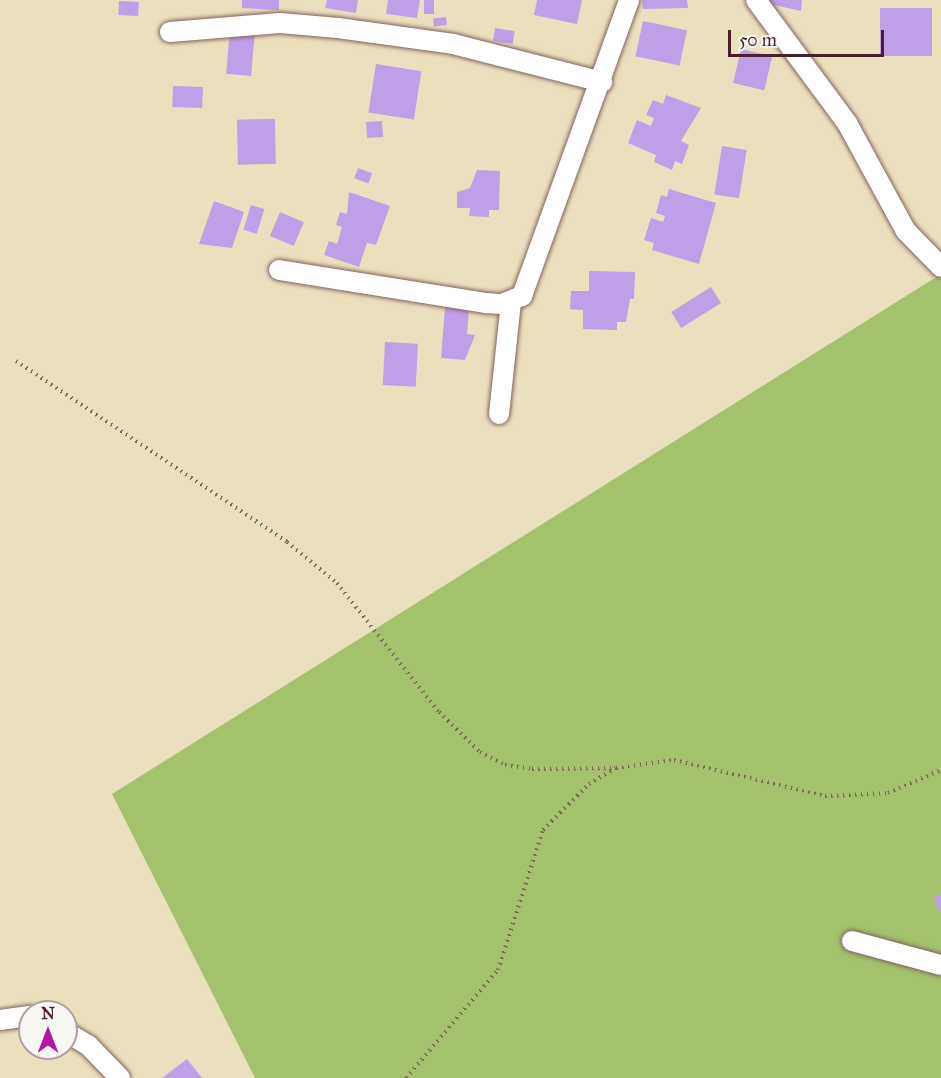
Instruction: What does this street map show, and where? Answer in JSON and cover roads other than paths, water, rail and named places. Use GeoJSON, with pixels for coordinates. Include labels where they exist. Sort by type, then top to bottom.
{"type":"FeatureCollection","features":[{"type":"Feature","properties":{"kind":"street"},"geometry":{"type":"LineString","coordinates":[[500,414],[511,302],[529,287],[629,0]]}},
{"type":"Feature","properties":{"kind":"street"},"geometry":{"type":"LineString","coordinates":[[756,0],[847,123],[906,231],[941,267]]}},
{"type":"Feature","properties":{"kind":"street"},"geometry":{"type":"LineString","coordinates":[[170,32],[280,23],[338,28],[453,44],[602,82]]}},
{"type":"Feature","properties":{"kind":"street"},"geometry":{"type":"LineString","coordinates":[[279,270],[511,302]]}},
{"type":"Feature","properties":{"kind":"street"},"geometry":{"type":"LineString","coordinates":[[852,942],[941,965]]}},
{"type":"Feature","properties":{"kind":"street"},"geometry":{"type":"LineString","coordinates":[[0,1020],[18,1018]]}},
{"type":"Feature","properties":{"kind":"street"},"geometry":{"type":"LineString","coordinates":[[78,1042],[120,1078]]}}]}
